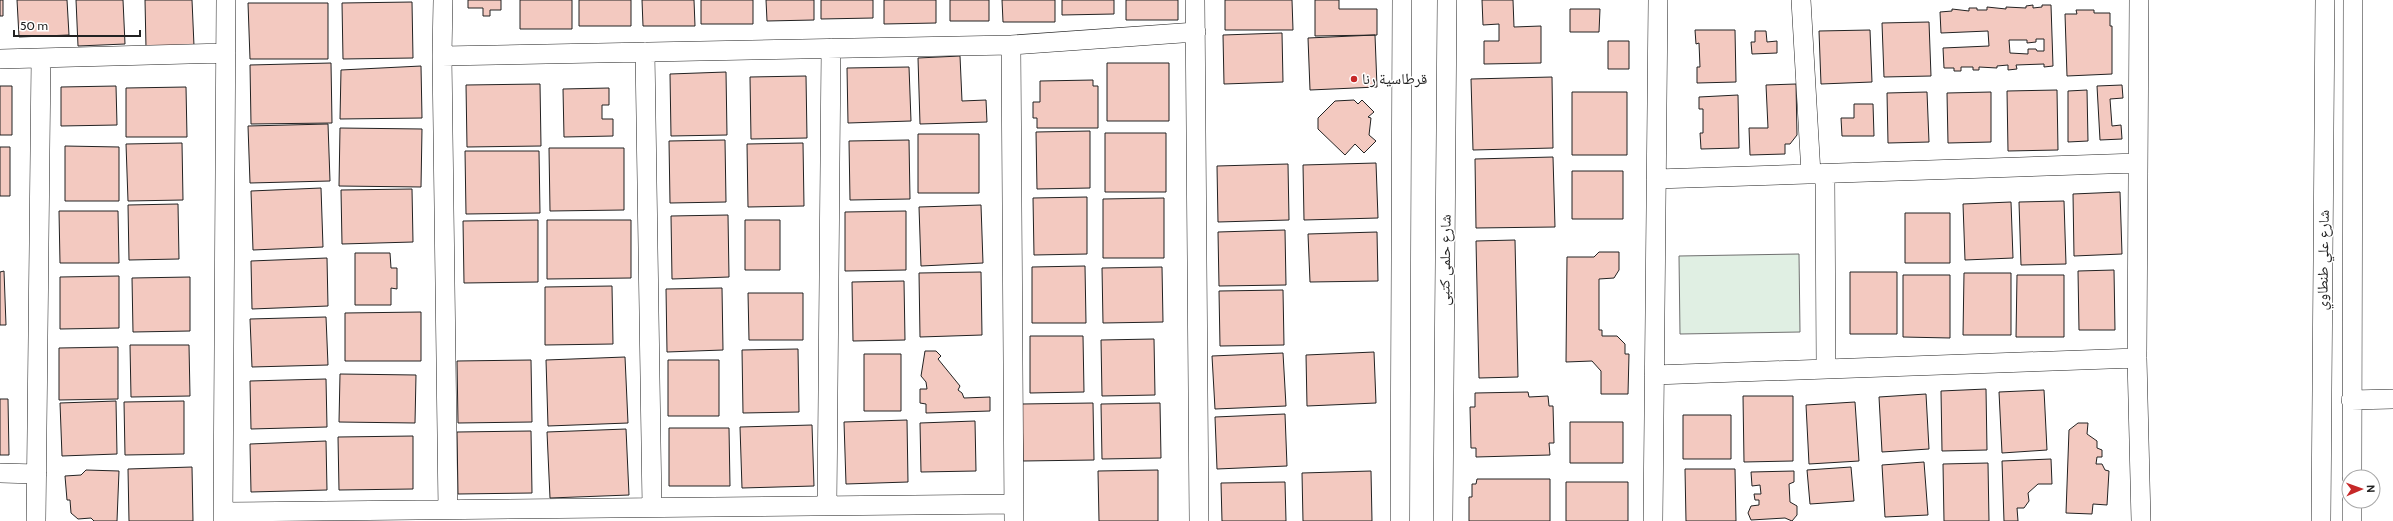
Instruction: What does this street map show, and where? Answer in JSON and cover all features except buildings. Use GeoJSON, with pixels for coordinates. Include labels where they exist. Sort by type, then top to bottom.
{"type":"FeatureCollection","features":[{"type":"Feature","properties":{"kind":"street"},"geometry":{"type":"LineString","coordinates":[[226,0],[223,517],[448,510],[827,506],[1014,512],[1011,45]]}},
{"type":"Feature","properties":{"kind":"street"},"geometry":{"type":"LineString","coordinates":[[443,0],[442,56],[448,510]]}},
{"type":"Feature","properties":{"kind":"street"},"geometry":{"type":"LineString","coordinates":[[1196,0],[1198,521]]}},
{"type":"Feature","properties":{"kind":"street"},"geometry":{"type":"LineString","coordinates":[[1400,521],[1402,0]]}},
{"type":"Feature","properties":{"kind":"street","name":"شارع حلمى كتبى"},"geometry":{"type":"LineString","coordinates":[[1443,521],[1447,0]]}},
{"type":"Feature","properties":{"kind":"street"},"geometry":{"type":"LineString","coordinates":[[1653,521],[1658,0]]}},
{"type":"Feature","properties":{"kind":"street"},"geometry":{"type":"LineString","coordinates":[[1801,0],[1818,174],[1826,369]]}},
{"type":"Feature","properties":{"kind":"street"},"geometry":{"type":"LineString","coordinates":[[2139,0],[2137,358],[2141,521]]}},
{"type":"Feature","properties":{"kind":"street","name":"شارع علي طنطاوي"},"geometry":{"type":"LineString","coordinates":[[2321,521],[2325,0]]}},
{"type":"Feature","properties":{"kind":"street","name":"شارع علي طنطاوي"},"geometry":{"type":"LineString","coordinates":[[2352,469],[2353,0]]}},
{"type":"Feature","properties":{"kind":"street"},"geometry":{"type":"LineString","coordinates":[[442,56],[1011,45],[1196,32]]}},
{"type":"Feature","properties":{"kind":"street"},"geometry":{"type":"LineString","coordinates":[[827,506],[831,48]]}},
{"type":"Feature","properties":{"kind":"street"},"geometry":{"type":"LineString","coordinates":[[645,52],[652,508]]}},
{"type":"Feature","properties":{"kind":"street"},"geometry":{"type":"LineString","coordinates":[[0,59],[226,53]]}},
{"type":"Feature","properties":{"kind":"street"},"geometry":{"type":"LineString","coordinates":[[36,521],[41,58]]}},
{"type":"Feature","properties":{"kind":"street"},"geometry":{"type":"LineString","coordinates":[[1656,179],[2138,163]]}},
{"type":"Feature","properties":{"kind":"street"},"geometry":{"type":"LineString","coordinates":[[1654,375],[2137,358]]}},
{"type":"Feature","properties":{"kind":"street"},"geometry":{"type":"LineString","coordinates":[[2351,400],[2393,399]]}},
{"type":"Feature","properties":{"kind":"street"},"geometry":{"type":"LineString","coordinates":[[0,473],[37,474]]}},
{"type":"Feature","properties":{"kind":"street"},"geometry":{"type":"LineString","coordinates":[[2352,509],[2352,521]]}},
{"type":"Feature","properties":{"kind":"green space"},"geometry":{"type":"Polygon","coordinates":[[[1799,254],[1800,332],[1680,334],[1679,256],[1799,254]]]}},
{"type":"Feature","properties":{"kind":"place","name":"قرطاسية رنا"},"geometry":{"type":"Point","coordinates":[1354,79]}}]}
